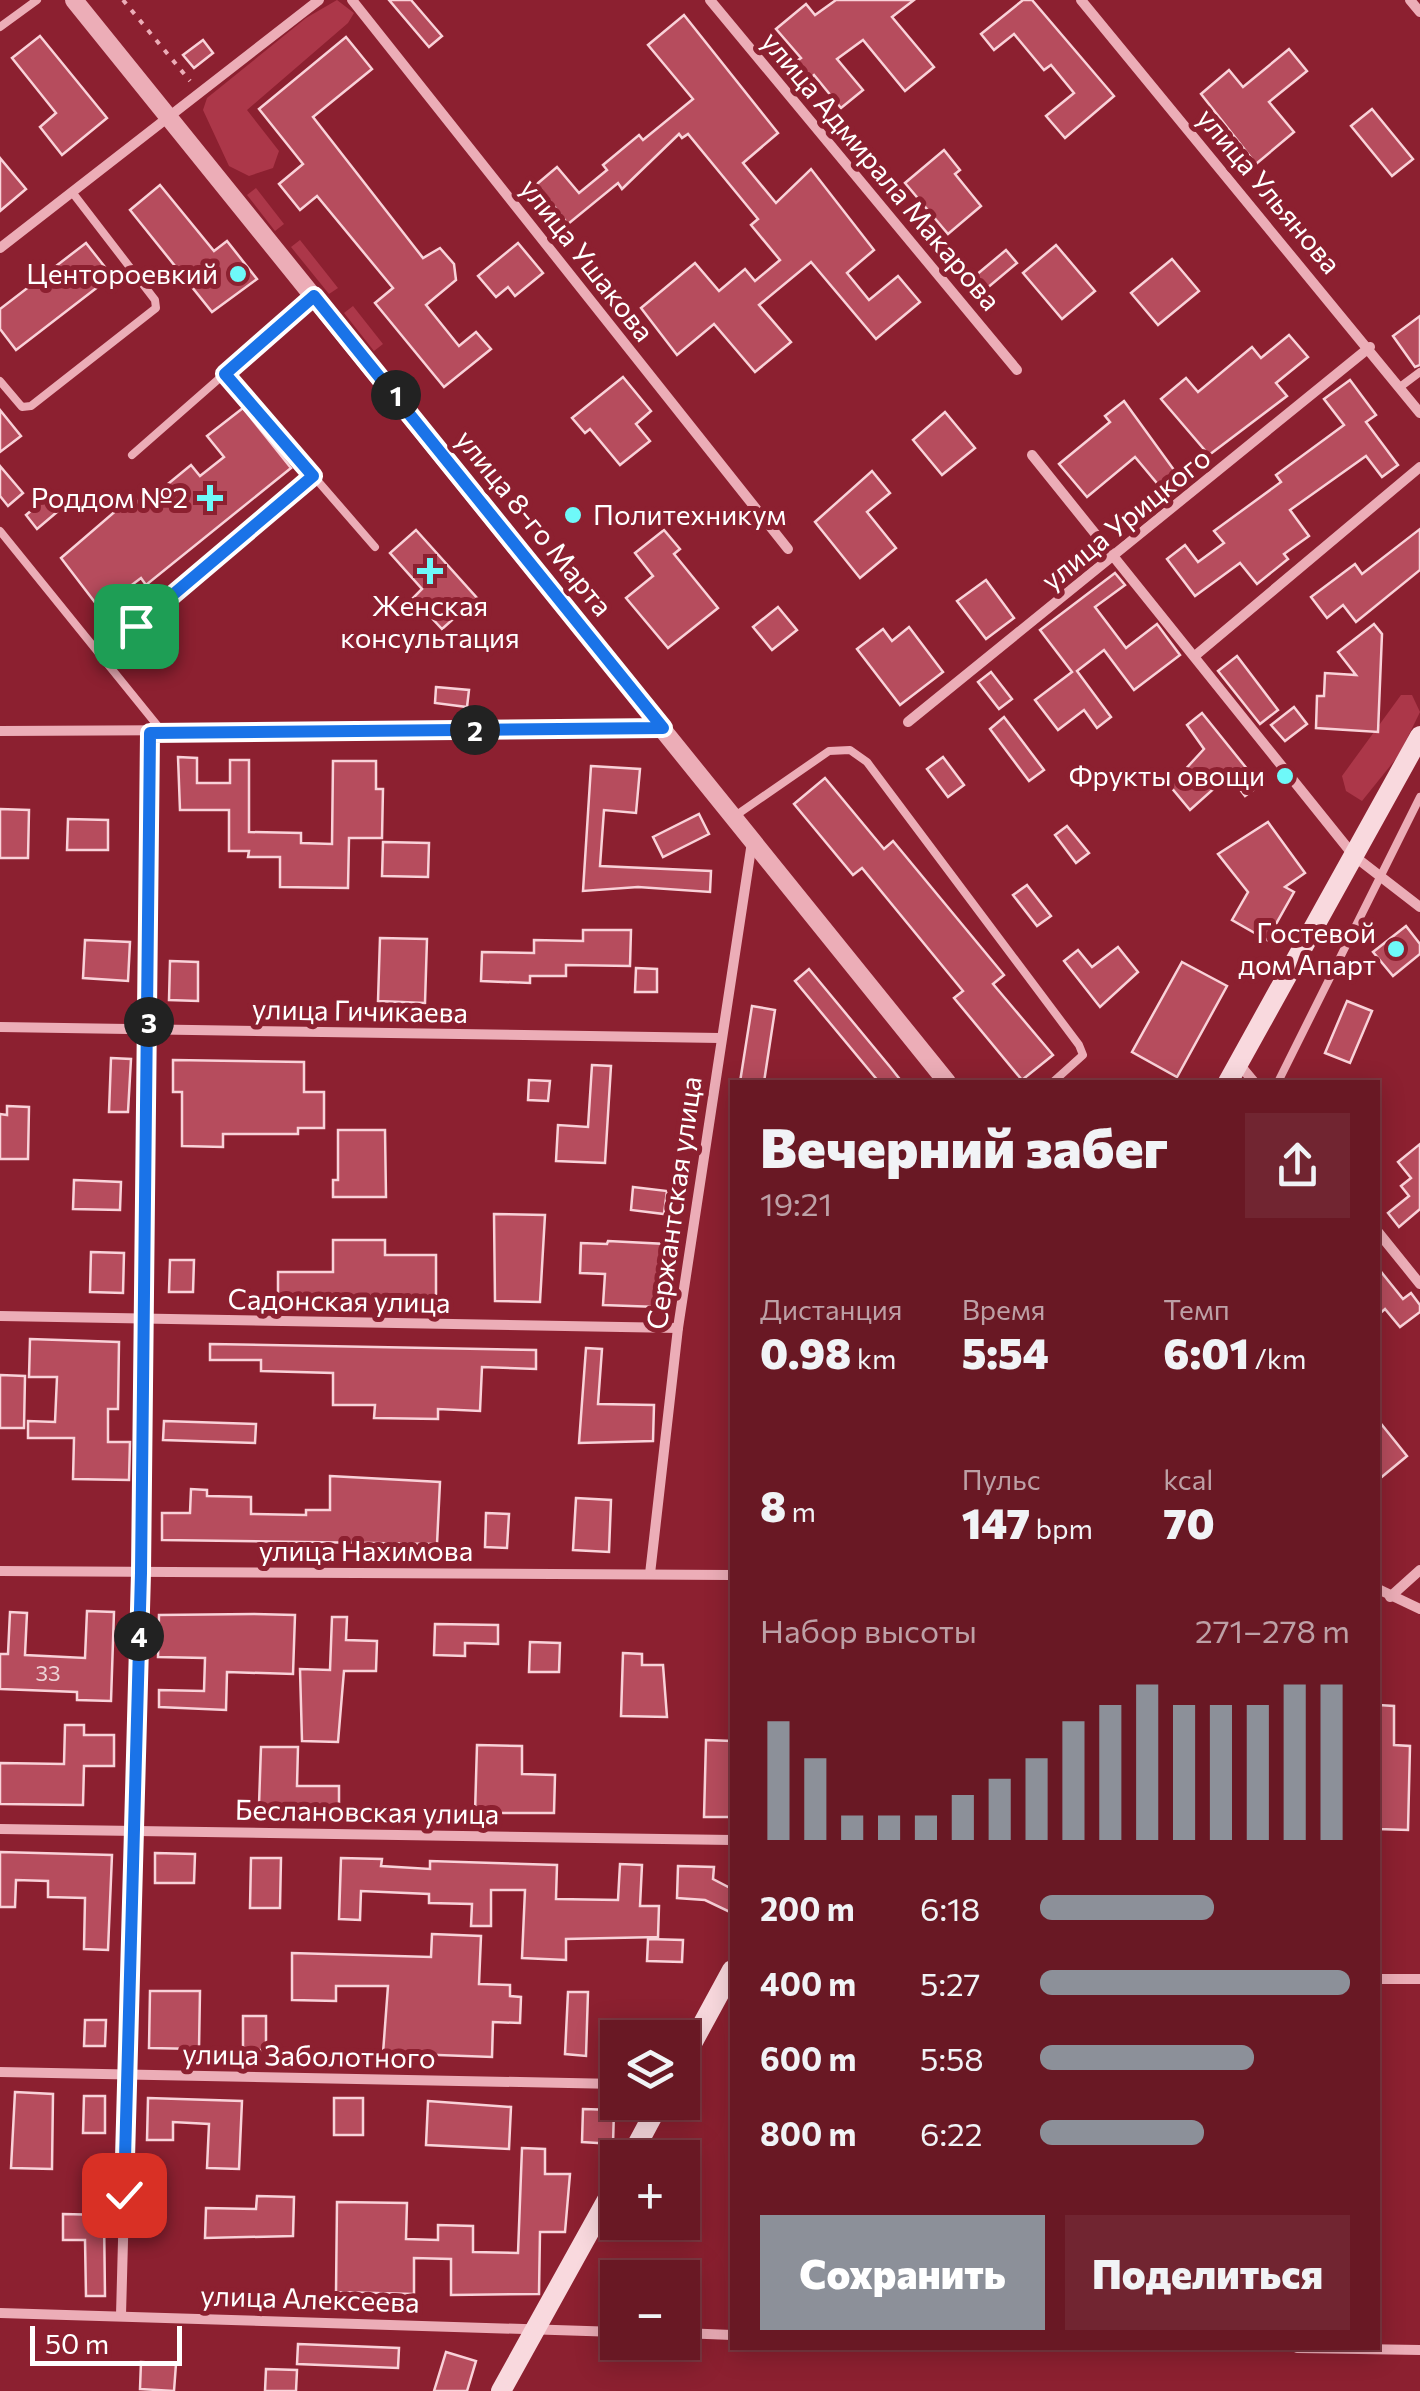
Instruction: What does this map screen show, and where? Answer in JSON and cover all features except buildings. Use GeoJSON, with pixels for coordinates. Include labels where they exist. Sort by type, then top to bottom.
{"type":"FeatureCollection","features":[{"type":"Feature","properties":{"kind":"main road"},"geometry":{"type":"LineString","coordinates":[[1234,1073],[1420,736]]}},
{"type":"Feature","properties":{"kind":"main road"},"geometry":{"type":"LineString","coordinates":[[700,2029],[730,1974]]}},
{"type":"Feature","properties":{"kind":"main road"},"geometry":{"type":"LineString","coordinates":[[502,2391],[600,2213]]}},
{"type":"Feature","properties":{"kind":"street","name":"улица 8-го Марта"},"geometry":{"type":"LineString","coordinates":[[74,0],[945,1080]]}},
{"type":"Feature","properties":{"kind":"street"},"geometry":{"type":"LineString","coordinates":[[0,248],[319,0]]}},
{"type":"Feature","properties":{"kind":"street","name":"улица Ушакова"},"geometry":{"type":"LineString","coordinates":[[352,0],[788,549]]}},
{"type":"Feature","properties":{"kind":"street","name":"улица Адмирала Макарова"},"geometry":{"type":"LineString","coordinates":[[710,0],[1017,370]]}},
{"type":"Feature","properties":{"kind":"street","name":"улица Ульянова"},"geometry":{"type":"LineString","coordinates":[[1080,0],[1370,347],[1420,413]]}},
{"type":"Feature","properties":{"kind":"street"},"geometry":{"type":"LineString","coordinates":[[1410,0],[1420,12]]}},
{"type":"Feature","properties":{"kind":"street","name":"улица Урицкого"},"geometry":{"type":"LineString","coordinates":[[908,722],[1116,558],[1370,347]]}},
{"type":"Feature","properties":{"kind":"street"},"geometry":{"type":"LineString","coordinates":[[1032,455],[1196,654],[1354,856],[1420,907]]}},
{"type":"Feature","properties":{"kind":"street"},"geometry":{"type":"LineString","coordinates":[[1196,654],[1420,467]]}},
{"type":"Feature","properties":{"kind":"street"},"geometry":{"type":"LineString","coordinates":[[0,732],[663,728]]}},
{"type":"Feature","properties":{"kind":"street"},"geometry":{"type":"LineString","coordinates":[[121,2315],[141,1573],[150,733]]}},
{"type":"Feature","properties":{"kind":"street","name":"Сержантская улица"},"geometry":{"type":"LineString","coordinates":[[650,1574],[678,1328],[752,840]]}},
{"type":"Feature","properties":{"kind":"street","name":"улица Гичикаева"},"geometry":{"type":"LineString","coordinates":[[0,1027],[720,1038]]}},
{"type":"Feature","properties":{"kind":"street"},"geometry":{"type":"LineString","coordinates":[[1380,1234],[1420,1284]]}},
{"type":"Feature","properties":{"kind":"street","name":"Садонская улица"},"geometry":{"type":"LineString","coordinates":[[0,1316],[678,1328]]}},
{"type":"Feature","properties":{"kind":"street"},"geometry":{"type":"LineString","coordinates":[[1390,1597],[1420,1570]]}},
{"type":"Feature","properties":{"kind":"street","name":"улица Нахимова"},"geometry":{"type":"LineString","coordinates":[[0,1571],[730,1575]]}},
{"type":"Feature","properties":{"kind":"street"},"geometry":{"type":"LineString","coordinates":[[1380,1591],[1420,1608]]}},
{"type":"Feature","properties":{"kind":"street","name":"Беслановская улица"},"geometry":{"type":"LineString","coordinates":[[0,1829],[730,1840]]}},
{"type":"Feature","properties":{"kind":"street"},"geometry":{"type":"LineString","coordinates":[[1380,1978],[1420,1979]]}},
{"type":"Feature","properties":{"kind":"street","name":"улица Заболотного"},"geometry":{"type":"LineString","coordinates":[[0,2072],[600,2084]]}},
{"type":"Feature","properties":{"kind":"street","name":"улица Алексеева"},"geometry":{"type":"LineString","coordinates":[[0,2313],[600,2332]]}},
{"type":"Feature","properties":{"kind":"street"},"geometry":{"type":"LineString","coordinates":[[700,2334],[730,2334]]}},
{"type":"Feature","properties":{"kind":"street"},"geometry":{"type":"LineString","coordinates":[[1380,2349],[1420,2350]]}},
{"type":"Feature","properties":{"kind":"lane"},"geometry":{"type":"LineString","coordinates":[[0,27],[37,0]]}},
{"type":"Feature","properties":{"kind":"lane"},"geometry":{"type":"LineString","coordinates":[[0,381],[22,408],[31,406],[156,308],[155,300],[72,192]]}},
{"type":"Feature","properties":{"kind":"lane"},"geometry":{"type":"LineString","coordinates":[[132,455],[314,296]]}},
{"type":"Feature","properties":{"kind":"lane"},"geometry":{"type":"LineString","coordinates":[[1400,387],[1420,372]]}},
{"type":"Feature","properties":{"kind":"lane"},"geometry":{"type":"LineString","coordinates":[[225,374],[375,547]]}},
{"type":"Feature","properties":{"kind":"lane"},"geometry":{"type":"LineString","coordinates":[[136,626],[313,476]]}},
{"type":"Feature","properties":{"kind":"lane"},"geometry":{"type":"LineString","coordinates":[[0,532],[162,733]]}},
{"type":"Feature","properties":{"kind":"lane"},"geometry":{"type":"LineString","coordinates":[[735,816],[829,750],[850,750],[866,762],[1079,1044],[1082,1055],[1055,1080]]}},
{"type":"Feature","properties":{"kind":"lane"},"geometry":{"type":"LineString","coordinates":[[1279,1080],[1378,874],[1420,797]]}},
{"type":"Feature","properties":{"kind":"path"},"geometry":{"type":"LineString","coordinates":[[123,0],[199,93]]}},
{"type":"Feature","properties":{"kind":"shaded area"},"geometry":{"type":"Polygon","coordinates":[[[337,0],[354,13],[348,23],[247,110],[279,151],[273,168],[249,176],[229,166],[203,110],[207,98],[306,18],[337,0]]]}},
{"type":"Feature","properties":{"kind":"shaded area"},"geometry":{"type":"Polygon","coordinates":[[[256,188],[284,224],[275,231],[247,195],[256,188]]]}},
{"type":"Feature","properties":{"kind":"shaded area"},"geometry":{"type":"Polygon","coordinates":[[[300,240],[338,288],[329,294],[291,247],[300,240]]]}},
{"type":"Feature","properties":{"kind":"shaded area"},"geometry":{"type":"Polygon","coordinates":[[[353,306],[383,344],[374,351],[344,313],[353,306]]]}},
{"type":"Feature","properties":{"kind":"shaded area"},"geometry":{"type":"Polygon","coordinates":[[[1401,695],[1412,695],[1420,712],[1399,755],[1362,801],[1346,791],[1342,776],[1401,695]]]}},
{"type":"Feature","properties":{"kind":"place","name":"Центороевкий"},"geometry":{"type":"Point","coordinates":[238,274]}},
{"type":"Feature","properties":{"kind":"place","name":"Роддом №2"},"geometry":{"type":"Point","coordinates":[210,498]}},
{"type":"Feature","properties":{"kind":"place","name":"Политехникум"},"geometry":{"type":"Point","coordinates":[573,515]}},
{"type":"Feature","properties":{"kind":"place","name":"Женская консультация"},"geometry":{"type":"Point","coordinates":[430,571]}},
{"type":"Feature","properties":{"kind":"place","name":"Фрукты овощи"},"geometry":{"type":"Point","coordinates":[1285,776]}},
{"type":"Feature","properties":{"kind":"place","name":"Гостевой дом Апарт"},"geometry":{"type":"Point","coordinates":[1396,949]}},
{"type":"Feature","properties":{"kind":"route"},"geometry":{"type":"LineString","coordinates":[[124,2195],[141,1573],[150,733],[663,728],[314,296],[225,374],[313,476],[136,626]]}}]}
